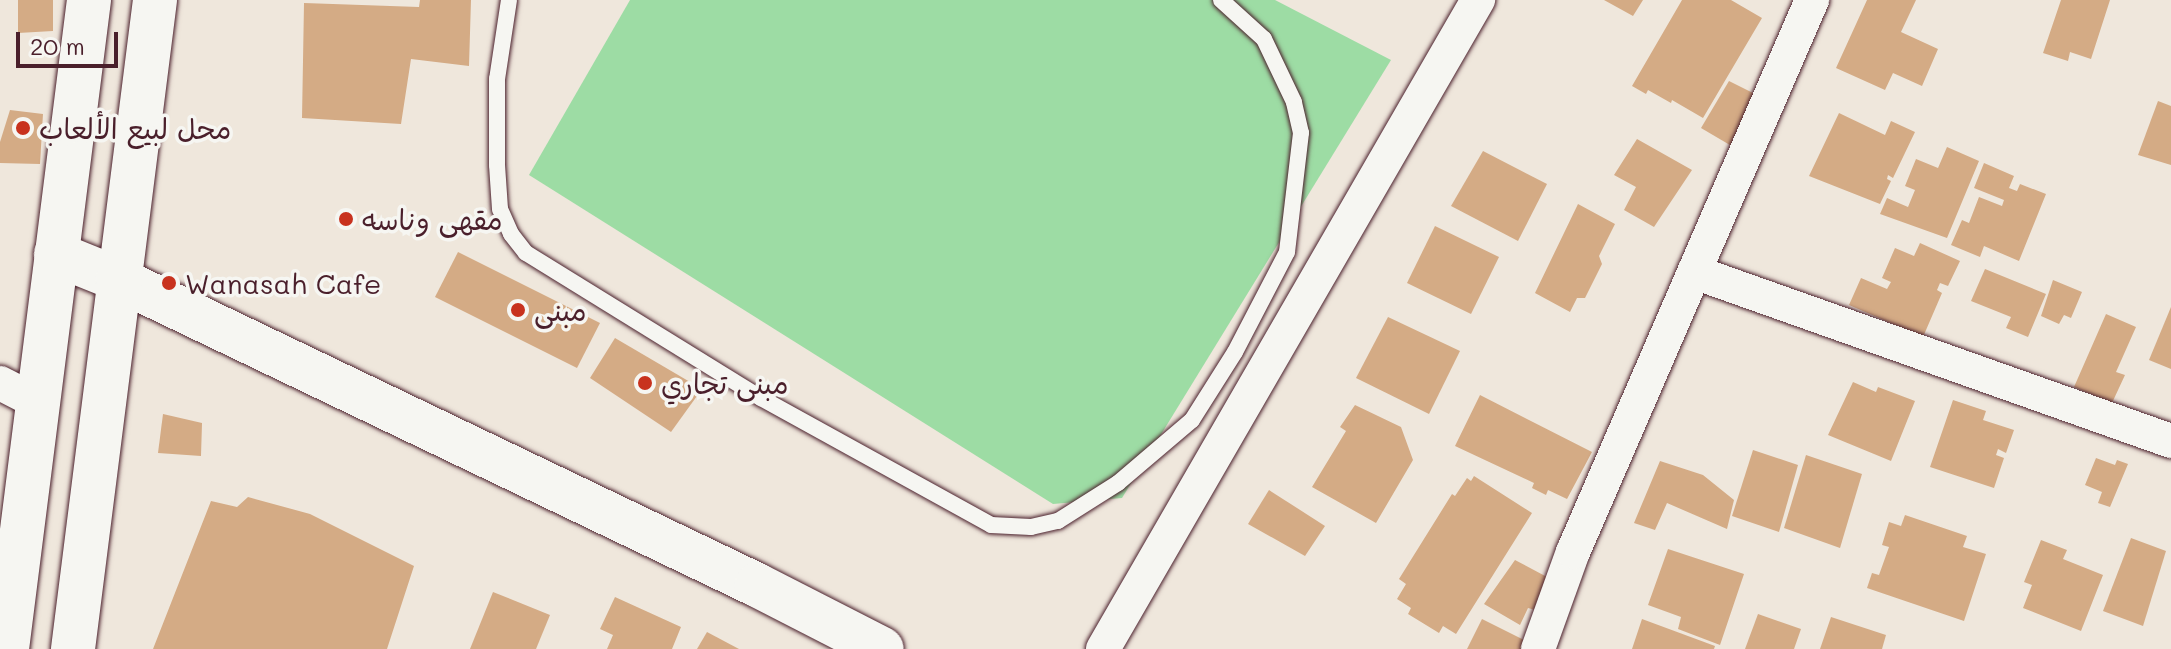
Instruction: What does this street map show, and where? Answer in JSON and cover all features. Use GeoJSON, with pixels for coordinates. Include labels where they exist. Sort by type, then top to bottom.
{"type":"FeatureCollection","features":[{"type":"Feature","properties":{"kind":"street"},"geometry":{"type":"LineString","coordinates":[[7,649],[89,0]]}},
{"type":"Feature","properties":{"kind":"street"},"geometry":{"type":"LineString","coordinates":[[73,649],[155,0]]}},
{"type":"Feature","properties":{"kind":"street"},"geometry":{"type":"LineString","coordinates":[[1103,649],[1478,0]]}},
{"type":"Feature","properties":{"kind":"street"},"geometry":{"type":"LineString","coordinates":[[1538,649],[1573,552],[1812,0]]}},
{"type":"Feature","properties":{"kind":"street"},"geometry":{"type":"LineString","coordinates":[[56,254],[118,279],[757,585],[882,649]]}},
{"type":"Feature","properties":{"kind":"street"},"geometry":{"type":"LineString","coordinates":[[1694,272],[2171,441]]}},
{"type":"Feature","properties":{"kind":"street"},"geometry":{"type":"LineString","coordinates":[[0,383],[39,403]]}},
{"type":"Feature","properties":{"kind":"lane"},"geometry":{"type":"LineString","coordinates":[[509,0],[497,79],[497,165],[500,209],[511,234],[526,253],[761,398],[991,525],[1031,527],[1058,521],[1118,483],[1192,420],[1235,352],[1287,252],[1301,133],[1294,102],[1264,39],[1221,0]]}},
{"type":"Feature","properties":{"kind":"green space"},"geometry":{"type":"Polygon","coordinates":[[[630,0],[1275,0],[1391,60],[1122,498],[1053,504],[529,175],[630,0]]]}},
{"type":"Feature","properties":{"kind":"building"},"geometry":{"type":"Polygon","coordinates":[[[18,0],[53,0],[53,31],[18,33],[18,0]]]}},
{"type":"Feature","properties":{"kind":"building"},"geometry":{"type":"Polygon","coordinates":[[[420,0],[471,0],[469,66],[411,59],[401,124],[302,118],[304,3],[419,7],[420,0]]]}},
{"type":"Feature","properties":{"kind":"building"},"geometry":{"type":"Polygon","coordinates":[[[1604,0],[1643,0],[1633,16],[1604,0]]]}},
{"type":"Feature","properties":{"kind":"building"},"geometry":{"type":"Polygon","coordinates":[[[1682,0],[1731,0],[1762,18],[1703,118],[1672,100],[1671,103],[1648,90],[1646,94],[1632,86],[1682,0]]]}},
{"type":"Feature","properties":{"kind":"building"},"geometry":{"type":"Polygon","coordinates":[[[1867,0],[1916,0],[1901,32],[1938,49],[1922,86],[1893,73],[1885,90],[1836,68],[1867,0]]]}},
{"type":"Feature","properties":{"kind":"building"},"geometry":{"type":"Polygon","coordinates":[[[2061,0],[2110,0],[2091,59],[2070,52],[2068,61],[2043,53],[2061,0]]]}},
{"type":"Feature","properties":{"kind":"building"},"geometry":{"type":"Polygon","coordinates":[[[1729,81],[1761,97],[1735,148],[1701,128],[1729,81]]]}},
{"type":"Feature","properties":{"kind":"building"},"geometry":{"type":"Polygon","coordinates":[[[2158,101],[2171,106],[2171,165],[2138,155],[2158,101]]]}},
{"type":"Feature","properties":{"kind":"building","name":"محل لبيع الألعاب"},"geometry":{"type":"Polygon","coordinates":[[[10,110],[43,114],[40,164],[0,163],[0,142],[10,110]]]}},
{"type":"Feature","properties":{"kind":"building"},"geometry":{"type":"Polygon","coordinates":[[[1839,113],[1885,135],[1891,121],[1915,132],[1893,178],[1888,175],[1887,179],[1891,181],[1880,204],[1809,176],[1839,113]]]}},
{"type":"Feature","properties":{"kind":"building"},"geometry":{"type":"Polygon","coordinates":[[[1637,139],[1692,170],[1654,227],[1624,210],[1636,187],[1614,175],[1637,139]]]}},
{"type":"Feature","properties":{"kind":"building"},"geometry":{"type":"Polygon","coordinates":[[[1947,147],[1979,161],[1947,238],[1880,214],[1887,198],[1908,207],[1915,190],[1905,186],[1916,159],[1938,168],[1947,147]]]}},
{"type":"Feature","properties":{"kind":"building"},"geometry":{"type":"Polygon","coordinates":[[[1483,151],[1547,184],[1518,241],[1451,206],[1483,151]]]}},
{"type":"Feature","properties":{"kind":"building"},"geometry":{"type":"Polygon","coordinates":[[[1984,163],[2014,176],[2009,188],[2017,191],[2020,184],[2046,194],[2019,261],[1984,246],[1980,257],[1951,245],[1962,220],[1969,223],[1979,197],[2002,206],[2004,200],[1974,188],[1984,163]]]}},
{"type":"Feature","properties":{"kind":"building"},"geometry":{"type":"Polygon","coordinates":[[[1578,204],[1615,224],[1599,256],[1602,264],[1585,298],[1577,298],[1570,312],[1535,293],[1578,204]]]}},
{"type":"Feature","properties":{"kind":"building"},"geometry":{"type":"Polygon","coordinates":[[[1435,226],[1499,257],[1471,314],[1407,283],[1435,226]]]}},
{"type":"Feature","properties":{"kind":"building"},"geometry":{"type":"Polygon","coordinates":[[[1920,243],[1960,261],[1948,286],[1940,283],[1937,290],[1942,293],[1923,337],[1849,305],[1861,278],[1887,289],[1891,282],[1882,278],[1895,248],[1914,256],[1920,243]]]}},
{"type":"Feature","properties":{"kind":"building","name":"مبنى"},"geometry":{"type":"Polygon","coordinates":[[[458,252],[600,323],[577,368],[435,297],[458,252]]]}},
{"type":"Feature","properties":{"kind":"building"},"geometry":{"type":"Polygon","coordinates":[[[1985,269],[2046,294],[2028,337],[2006,328],[2011,317],[1971,301],[1985,269]]]}},
{"type":"Feature","properties":{"kind":"building"},"geometry":{"type":"Polygon","coordinates":[[[2053,280],[2082,292],[2071,318],[2064,315],[2059,324],[2041,316],[2053,280]]]}},
{"type":"Feature","properties":{"kind":"building"},"geometry":{"type":"Polygon","coordinates":[[[2171,307],[2171,369],[2149,360],[2171,307]]]}},
{"type":"Feature","properties":{"kind":"building"},"geometry":{"type":"Polygon","coordinates":[[[2106,314],[2136,327],[2116,372],[2125,375],[2112,403],[2074,387],[2106,314]]]}},
{"type":"Feature","properties":{"kind":"building"},"geometry":{"type":"Polygon","coordinates":[[[1388,317],[1460,351],[1429,414],[1356,378],[1388,317]]]}},
{"type":"Feature","properties":{"kind":"building","name":"مبنى تجاري"},"geometry":{"type":"Polygon","coordinates":[[[615,338],[702,389],[671,432],[590,378],[615,338]]]}},
{"type":"Feature","properties":{"kind":"building"},"geometry":{"type":"Polygon","coordinates":[[[1853,382],[1876,392],[1878,387],[1915,401],[1891,461],[1828,435],[1853,382]]]}},
{"type":"Feature","properties":{"kind":"building"},"geometry":{"type":"Polygon","coordinates":[[[1480,395],[1592,452],[1567,499],[1548,490],[1546,495],[1532,488],[1534,483],[1455,446],[1480,395]]]}},
{"type":"Feature","properties":{"kind":"building"},"geometry":{"type":"Polygon","coordinates":[[[1953,400],[1986,411],[1983,420],[2014,430],[2006,453],[1998,449],[1996,455],[2004,458],[1994,488],[1930,467],[1953,400]]]}},
{"type":"Feature","properties":{"kind":"building"},"geometry":{"type":"Polygon","coordinates":[[[1355,405],[1401,427],[1413,460],[1376,523],[1312,487],[1346,431],[1340,427],[1355,405]]]}},
{"type":"Feature","properties":{"kind":"building"},"geometry":{"type":"Polygon","coordinates":[[[163,414],[202,423],[201,456],[158,453],[163,414]]]}},
{"type":"Feature","properties":{"kind":"building"},"geometry":{"type":"Polygon","coordinates":[[[1753,450],[1798,465],[1779,532],[1732,516],[1753,450]]]}},
{"type":"Feature","properties":{"kind":"building"},"geometry":{"type":"Polygon","coordinates":[[[1806,455],[1862,474],[1840,548],[1784,528],[1806,455]]]}},
{"type":"Feature","properties":{"kind":"building"},"geometry":{"type":"Polygon","coordinates":[[[2096,458],[2115,465],[2117,460],[2128,464],[2110,507],[2098,503],[2102,492],[2085,485],[2096,458]]]}},
{"type":"Feature","properties":{"kind":"building"},"geometry":{"type":"Polygon","coordinates":[[[1660,461],[1703,475],[1734,500],[1727,529],[1667,503],[1655,530],[1634,523],[1660,461]]]}},
{"type":"Feature","properties":{"kind":"building"},"geometry":{"type":"Polygon","coordinates":[[[1474,476],[1532,513],[1456,634],[1443,626],[1439,633],[1408,614],[1411,608],[1397,599],[1406,584],[1399,579],[1452,494],[1455,496],[1467,478],[1471,481],[1474,476]]]}},
{"type":"Feature","properties":{"kind":"building"},"geometry":{"type":"Polygon","coordinates":[[[1269,490],[1325,526],[1305,556],[1248,524],[1269,490]]]}},
{"type":"Feature","properties":{"kind":"building"},"geometry":{"type":"Polygon","coordinates":[[[248,497],[310,514],[414,566],[387,649],[153,649],[211,501],[237,507],[248,497]]]}},
{"type":"Feature","properties":{"kind":"building"},"geometry":{"type":"Polygon","coordinates":[[[1905,515],[1967,536],[1963,547],[1986,554],[1964,621],[1867,588],[1872,573],[1879,575],[1889,547],[1882,545],[1889,522],[1901,526],[1905,515]]]}},
{"type":"Feature","properties":{"kind":"building"},"geometry":{"type":"Polygon","coordinates":[[[2131,538],[2166,551],[2143,626],[2103,611],[2131,538]]]}},
{"type":"Feature","properties":{"kind":"building"},"geometry":{"type":"Polygon","coordinates":[[[2041,540],[2067,550],[2063,559],[2103,575],[2081,631],[2023,608],[2032,585],[2024,582],[2041,540]]]}},
{"type":"Feature","properties":{"kind":"building"},"geometry":{"type":"Polygon","coordinates":[[[1668,549],[1744,574],[1720,645],[1678,629],[1681,617],[1648,605],[1668,549]]]}},
{"type":"Feature","properties":{"kind":"building"},"geometry":{"type":"Polygon","coordinates":[[[1515,560],[1547,577],[1535,610],[1528,608],[1520,625],[1484,604],[1515,560]]]}},
{"type":"Feature","properties":{"kind":"building"},"geometry":{"type":"Polygon","coordinates":[[[493,592],[550,615],[536,649],[470,649],[493,592]]]}},
{"type":"Feature","properties":{"kind":"building"},"geometry":{"type":"Polygon","coordinates":[[[615,597],[681,627],[672,649],[607,649],[613,635],[600,629],[615,597]]]}},
{"type":"Feature","properties":{"kind":"building"},"geometry":{"type":"Polygon","coordinates":[[[1758,614],[1801,629],[1794,649],[1745,649],[1758,614]]]}},
{"type":"Feature","properties":{"kind":"building"},"geometry":{"type":"Polygon","coordinates":[[[1831,617],[1886,635],[1882,649],[1820,649],[1831,617]]]}},
{"type":"Feature","properties":{"kind":"building"},"geometry":{"type":"Polygon","coordinates":[[[1482,619],[1524,640],[1521,649],[1467,649],[1482,619]]]}},
{"type":"Feature","properties":{"kind":"building"},"geometry":{"type":"Polygon","coordinates":[[[1642,619],[1715,646],[1714,649],[1632,649],[1642,619]]]}},
{"type":"Feature","properties":{"kind":"building"},"geometry":{"type":"Polygon","coordinates":[[[707,632],[739,649],[697,649],[707,632]]]}},
{"type":"Feature","properties":{"kind":"place","name":"محل لبيع الألعاب"},"geometry":{"type":"Point","coordinates":[23,128]}},
{"type":"Feature","properties":{"kind":"place","name":"مقهى وناسه"},"geometry":{"type":"Point","coordinates":[346,219]}},
{"type":"Feature","properties":{"kind":"place","name":"Wanasah Cafe"},"geometry":{"type":"Point","coordinates":[169,283]}},
{"type":"Feature","properties":{"kind":"place","name":"مبنى"},"geometry":{"type":"Point","coordinates":[518,310]}},
{"type":"Feature","properties":{"kind":"place","name":"مبنى تجاري"},"geometry":{"type":"Point","coordinates":[645,383]}}]}
